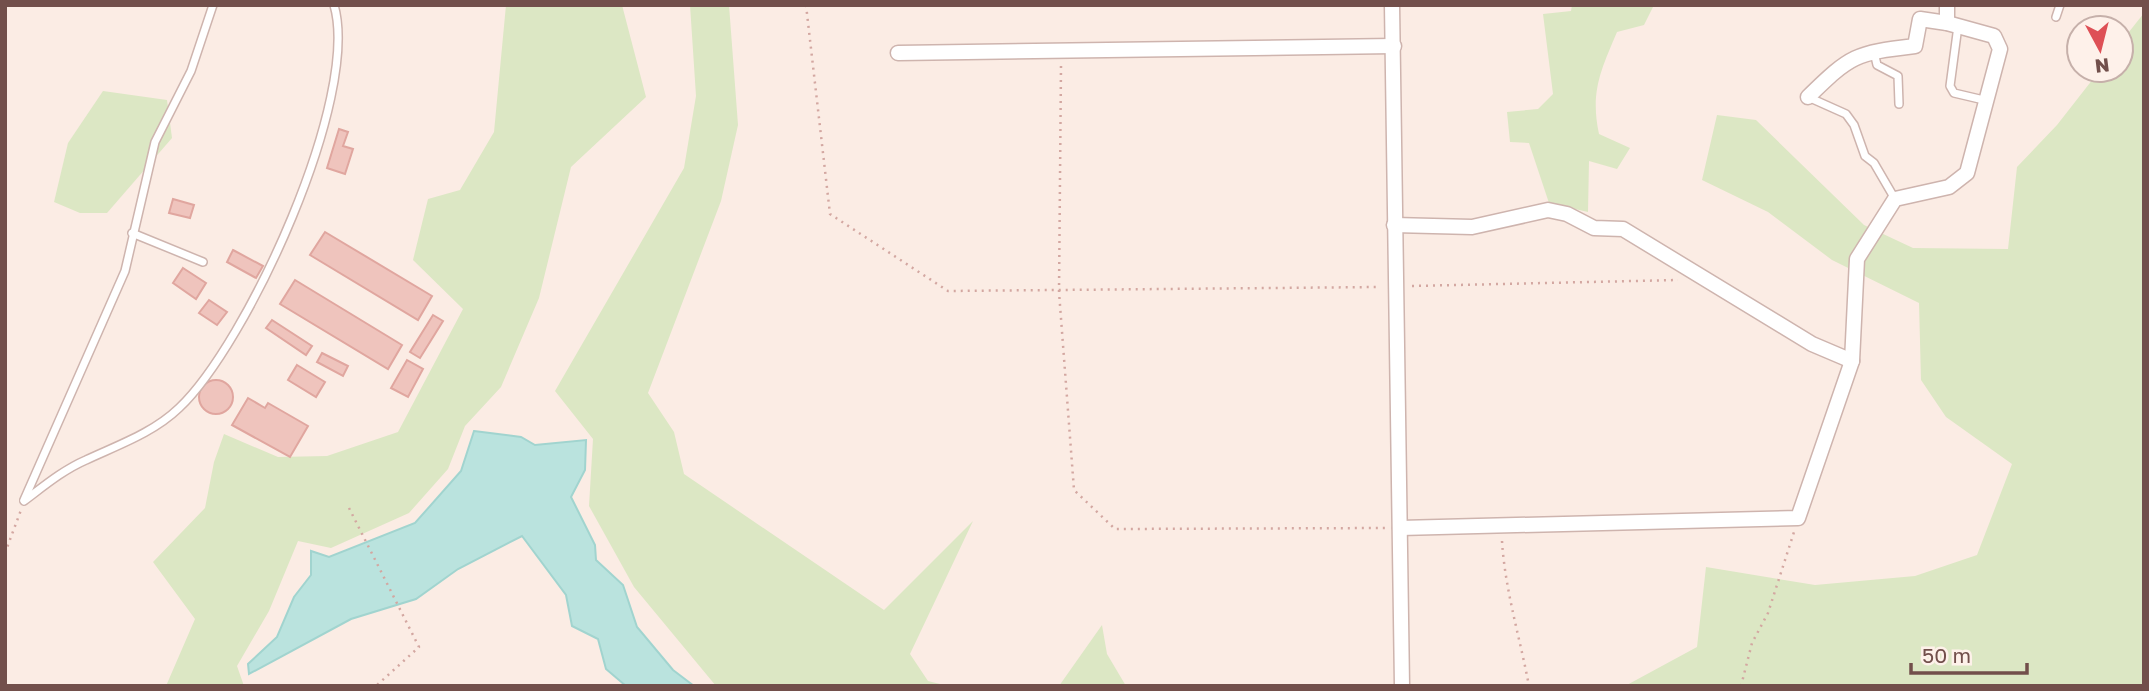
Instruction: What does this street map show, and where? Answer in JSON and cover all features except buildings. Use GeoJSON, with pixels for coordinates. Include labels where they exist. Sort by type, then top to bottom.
{"type":"FeatureCollection","features":[{"type":"Feature","properties":{"kind":"street"},"geometry":{"type":"LineString","coordinates":[[1392,5],[1402,686]]}},
{"type":"Feature","properties":{"kind":"street"},"geometry":{"type":"LineString","coordinates":[[1947,5],[1952,24]]}},
{"type":"Feature","properties":{"kind":"street"},"geometry":{"type":"LineString","coordinates":[[1400,528],[1798,518],[1852,361],[1857,259],[1895,199],[1949,187],[1967,173],[2000,49],[1994,37],[1952,24],[1920,19],[1915,46],[1874,51],[1842,64],[1808,97]]}},
{"type":"Feature","properties":{"kind":"street"},"geometry":{"type":"LineString","coordinates":[[898,53],[1394,46]]}},
{"type":"Feature","properties":{"kind":"street"},"geometry":{"type":"LineString","coordinates":[[1394,225],[1472,227],[1548,210],[1567,214],[1594,228],[1623,229],[1702,280],[1812,344],[1852,361]]}},
{"type":"Feature","properties":{"kind":"lane"},"geometry":{"type":"LineString","coordinates":[[24,501],[125,271],[155,142],[191,71],[203,42],[213,5]]}},
{"type":"Feature","properties":{"kind":"lane"},"geometry":{"type":"LineString","coordinates":[[24,501],[55,477],[148,431],[177,410],[194,392],[221,353],[257,290],[290,222],[307,175],[337,65],[340,40],[334,5]]}},
{"type":"Feature","properties":{"kind":"lane"},"geometry":{"type":"LineString","coordinates":[[2056,17],[2060,5]]}},
{"type":"Feature","properties":{"kind":"lane"},"geometry":{"type":"LineString","coordinates":[[1952,24],[1950,86],[1954,93],[1988,101]]}},
{"type":"Feature","properties":{"kind":"lane"},"geometry":{"type":"LineString","coordinates":[[1874,51],[1877,65],[1898,76],[1899,104]]}},
{"type":"Feature","properties":{"kind":"lane"},"geometry":{"type":"LineString","coordinates":[[1808,97],[1846,114],[1854,125],[1866,156],[1874,163],[1895,199]]}},
{"type":"Feature","properties":{"kind":"lane"},"geometry":{"type":"LineString","coordinates":[[132,233],[203,262]]}},
{"type":"Feature","properties":{"kind":"path"},"geometry":{"type":"LineString","coordinates":[[806,5],[830,214],[948,291],[1059,292],[1702,280]]}},
{"type":"Feature","properties":{"kind":"path"},"geometry":{"type":"LineString","coordinates":[[1061,51],[1059,292],[1074,490],[1115,530],[1400,528]]}},
{"type":"Feature","properties":{"kind":"path"},"geometry":{"type":"LineString","coordinates":[[5,553],[24,501]]}},
{"type":"Feature","properties":{"kind":"path"},"geometry":{"type":"LineString","coordinates":[[349,508],[419,647],[376,686]]}},
{"type":"Feature","properties":{"kind":"path"},"geometry":{"type":"LineString","coordinates":[[1741,685],[1752,643],[1769,613],[1798,518]]}},
{"type":"Feature","properties":{"kind":"path"},"geometry":{"type":"LineString","coordinates":[[1502,527],[1504,575],[1520,632],[1529,686]]}},
{"type":"Feature","properties":{"kind":"green space"},"geometry":{"type":"Polygon","coordinates":[[[506,5],[622,5],[646,97],[571,167],[539,298],[501,387],[465,426],[448,469],[409,513],[331,548],[298,541],[269,611],[237,666],[244,686],[166,686],[195,619],[153,562],[205,508],[214,462],[224,434],[278,457],[327,456],[398,432],[463,309],[413,260],[428,199],[460,190],[494,132],[506,5]]]}},
{"type":"Feature","properties":{"kind":"green space"},"geometry":{"type":"Polygon","coordinates":[[[690,5],[729,5],[738,125],[721,201],[648,393],[674,432],[684,474],[884,610],[973,521],[910,654],[928,681],[948,686],[716,686],[634,587],[589,506],[593,439],[555,391],[684,168],[696,96],[690,5]]]}},
{"type":"Feature","properties":{"kind":"green space"},"geometry":{"type":"Polygon","coordinates":[[[1572,5],[1654,5],[1644,25],[1617,32],[1602,70],[1596,106],[1599,134],[1630,148],[1617,169],[1589,161],[1588,212],[1549,203],[1529,143],[1510,142],[1507,112],[1538,109],[1553,94],[1543,14],[1571,11],[1572,5]]]}},
{"type":"Feature","properties":{"kind":"green space"},"geometry":{"type":"Polygon","coordinates":[[[2144,13],[2144,686],[1625,686],[1697,647],[1706,567],[1815,585],[1915,576],[1977,555],[2012,464],[1946,417],[1921,380],[1919,303],[1832,260],[1768,212],[1702,180],[1717,115],[1756,120],[1864,225],[1913,248],[2008,249],[2017,167],[2057,125],[2089,84],[2135,84],[2135,24],[2144,13]]]}},
{"type":"Feature","properties":{"kind":"green space"},"geometry":{"type":"Polygon","coordinates":[[[103,91],[167,100],[172,138],[107,213],[80,213],[54,202],[68,143],[103,91]]]}},
{"type":"Feature","properties":{"kind":"green space"},"geometry":{"type":"Polygon","coordinates":[[[1102,625],[1107,654],[1126,686],[1059,686],[1102,625]]]}},
{"type":"Feature","properties":{"kind":"water"},"geometry":{"type":"Polygon","coordinates":[[[474,431],[521,437],[535,445],[586,440],[585,470],[571,497],[595,545],[596,560],[623,585],[637,627],[673,670],[694,686],[626,686],[606,669],[598,639],[572,626],[566,595],[522,536],[458,569],[416,599],[351,619],[249,674],[248,664],[277,637],[294,597],[311,575],[311,551],[329,557],[415,523],[461,471],[474,431]]]}}]}
